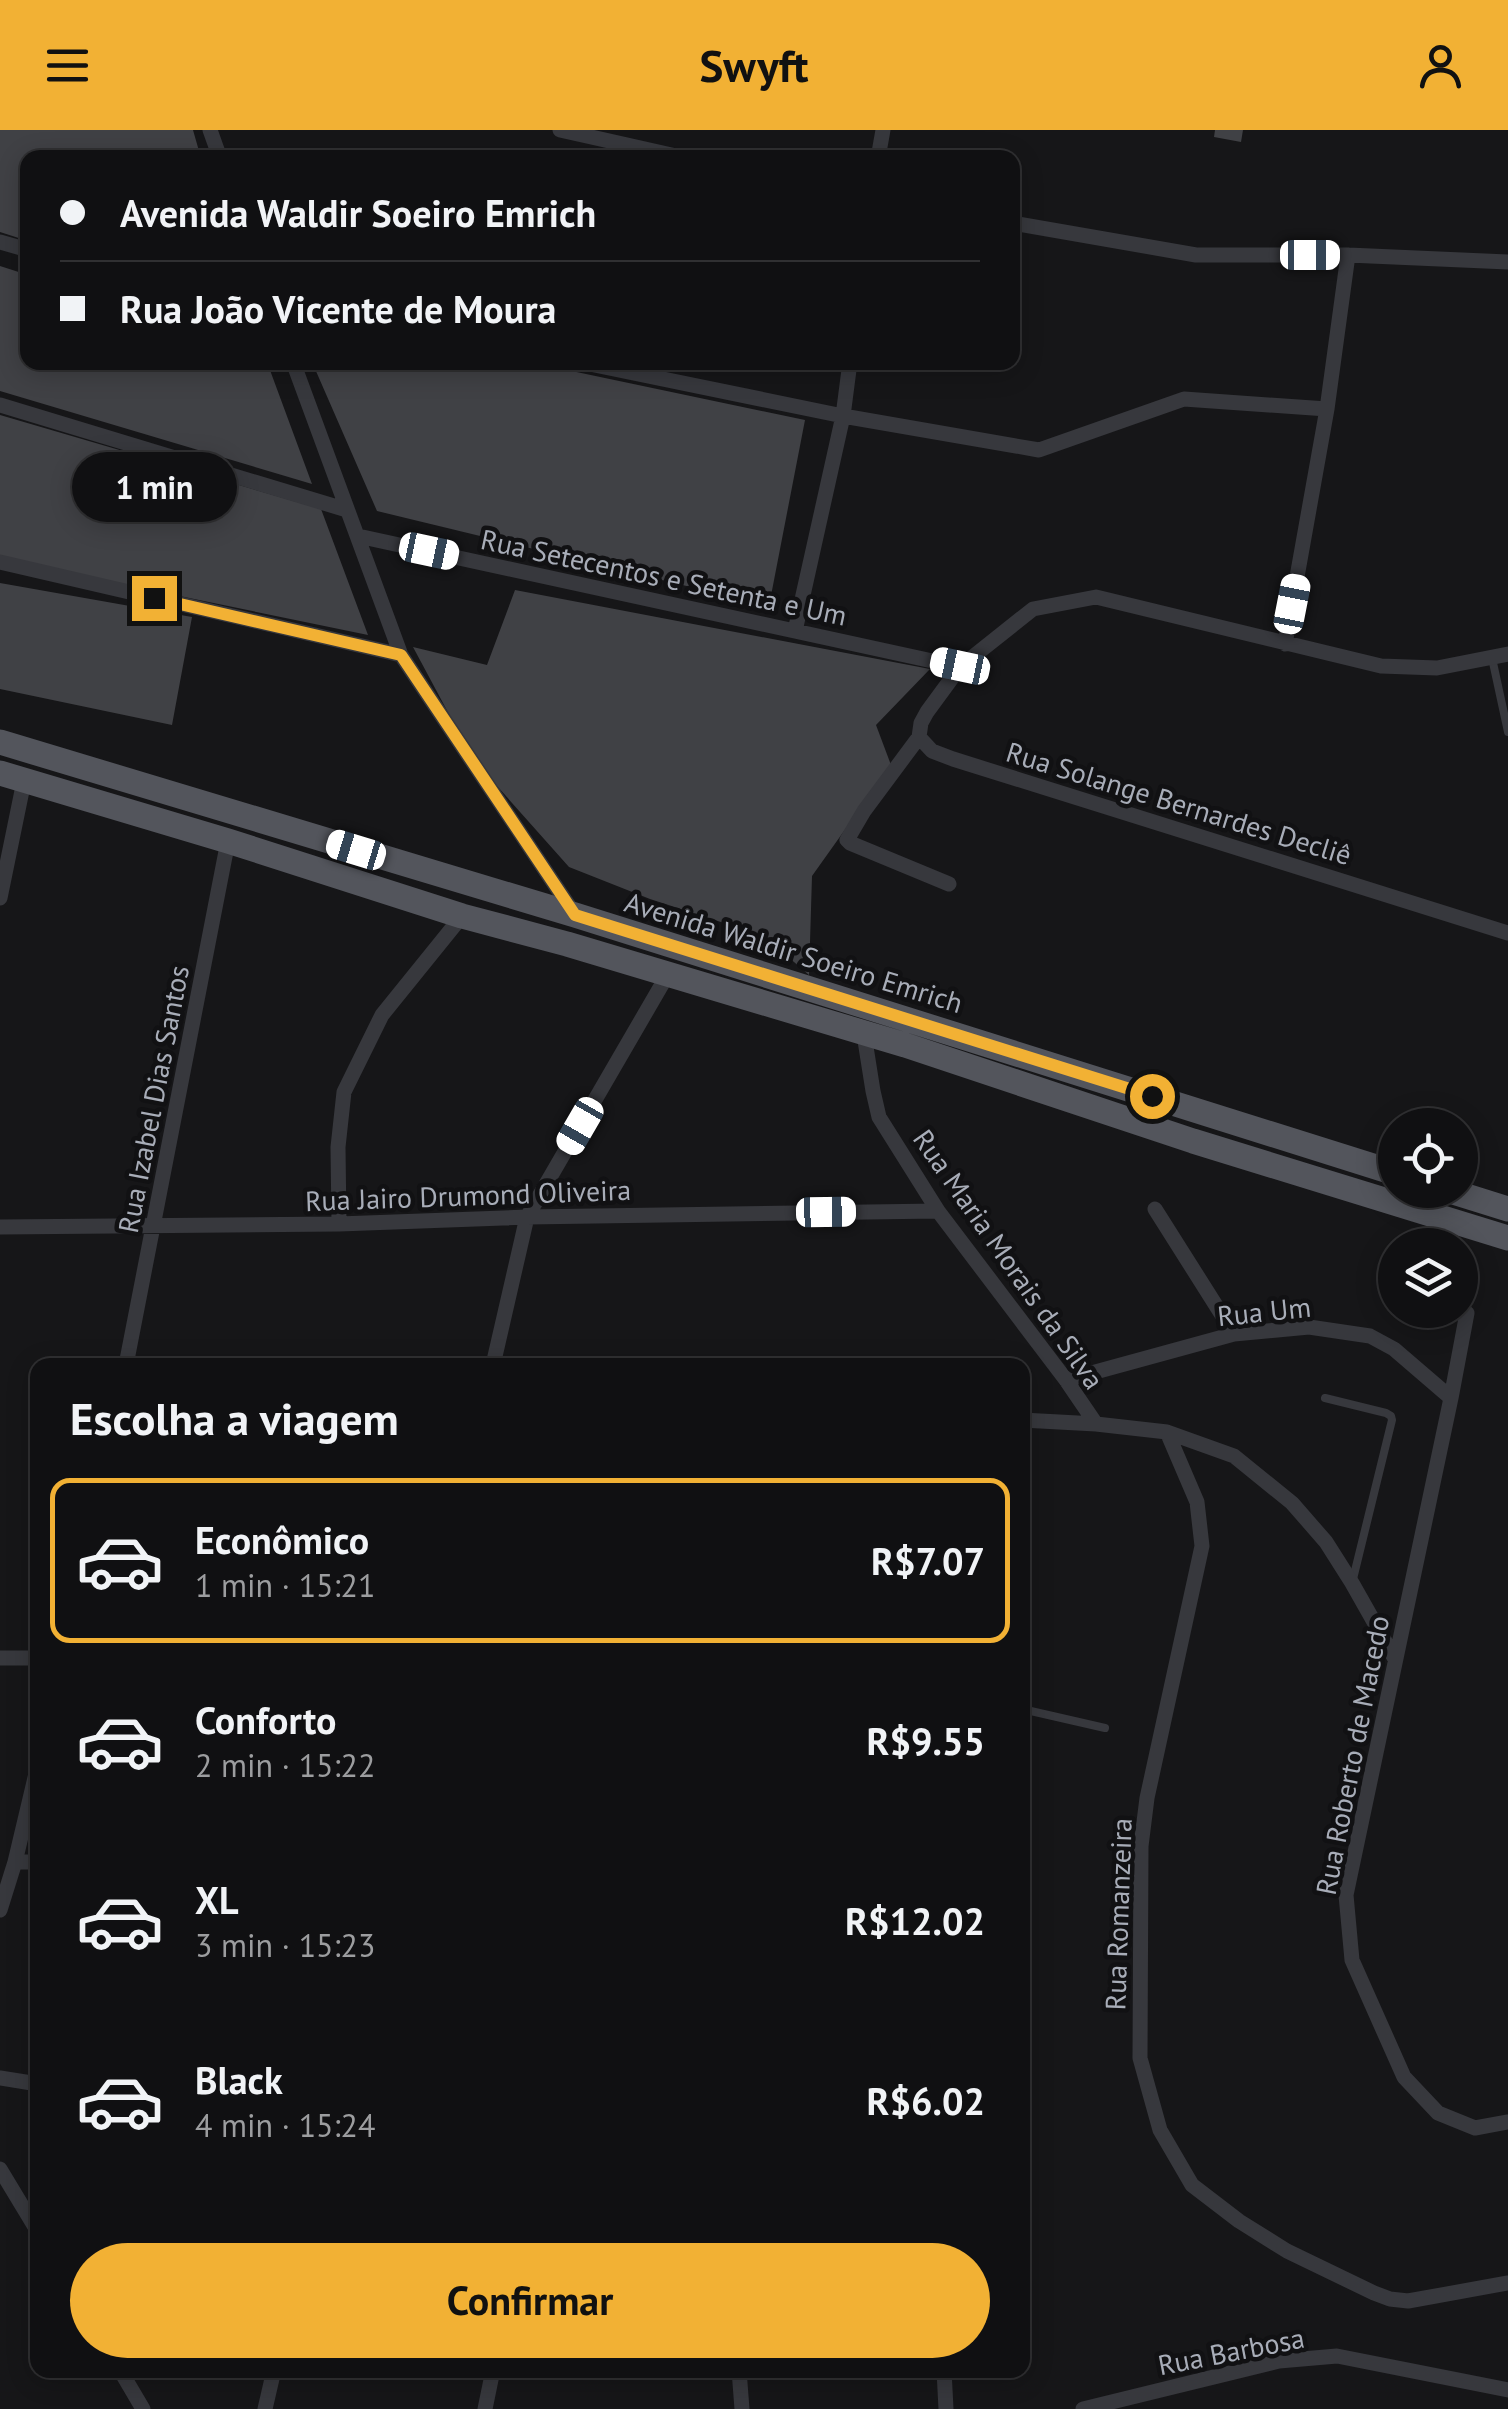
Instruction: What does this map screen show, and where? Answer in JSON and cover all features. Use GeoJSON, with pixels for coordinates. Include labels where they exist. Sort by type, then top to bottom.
{"type":"FeatureCollection","features":[{"type":"Feature","properties":{"kind":"main road","name":"Avenida Waldir Soeiro Emrich"},"geometry":{"type":"LineString","coordinates":[[0,742],[575,915],[1378,1169]]}},
{"type":"Feature","properties":{"kind":"main road","name":"Avenida Waldir Soeiro Emrich"},"geometry":{"type":"LineString","coordinates":[[12,777],[462,916],[864,1033],[1193,1141],[1508,1238]]}},
{"type":"Feature","properties":{"kind":"main road"},"geometry":{"type":"LineString","coordinates":[[1478,1200],[1508,1210]]}},
{"type":"Feature","properties":{"kind":"street"},"geometry":{"type":"LineString","coordinates":[[560,130],[649,150]]}},
{"type":"Feature","properties":{"kind":"street"},"geometry":{"type":"LineString","coordinates":[[1020,224],[1196,255],[1508,262]]}},
{"type":"Feature","properties":{"kind":"street"},"geometry":{"type":"LineString","coordinates":[[1285,644],[1327,409],[1348,256]]}},
{"type":"Feature","properties":{"kind":"street"},"geometry":{"type":"LineString","coordinates":[[297,370],[401,655],[575,915]]}},
{"type":"Feature","properties":{"kind":"street"},"geometry":{"type":"LineString","coordinates":[[619,370],[843,416],[1039,450],[1184,399],[1327,409]]}},
{"type":"Feature","properties":{"kind":"street"},"geometry":{"type":"LineString","coordinates":[[795,630],[843,416],[849,370]]}},
{"type":"Feature","properties":{"kind":"street"},"geometry":{"type":"LineString","coordinates":[[0,405],[347,510]]}},
{"type":"Feature","properties":{"kind":"street","name":"Rua Setecentos e Setenta e Um"},"geometry":{"type":"LineString","coordinates":[[358,536],[960,666]]}},
{"type":"Feature","properties":{"kind":"street"},"geometry":{"type":"LineString","coordinates":[[0,562],[401,655]]}},
{"type":"Feature","properties":{"kind":"street"},"geometry":{"type":"LineString","coordinates":[[949,884],[847,840],[919,737],[926,712],[960,666],[1034,610],[1096,597],[1381,666],[1437,668],[1500,656]]}},
{"type":"Feature","properties":{"kind":"street","name":"Rua Solange Bernardes Decliê"},"geometry":{"type":"LineString","coordinates":[[919,737],[932,751],[953,758],[1508,933]]}},
{"type":"Feature","properties":{"kind":"street"},"geometry":{"type":"LineString","coordinates":[[0,898],[12,777]]}},
{"type":"Feature","properties":{"kind":"street","name":"Rua Izabel Dias Santos"},"geometry":{"type":"LineString","coordinates":[[127,1358],[228,842]]}},
{"type":"Feature","properties":{"kind":"street"},"geometry":{"type":"LineString","coordinates":[[338,1224],[338,1147],[344,1092],[382,1015],[462,916]]}},
{"type":"Feature","properties":{"kind":"street"},"geometry":{"type":"LineString","coordinates":[[495,1358],[526,1217],[668,974]]}},
{"type":"Feature","properties":{"kind":"street","name":"Rua Maria Morais da Silva"},"geometry":{"type":"LineString","coordinates":[[858,1006],[880,1117],[938,1210],[1096,1424]]}},
{"type":"Feature","properties":{"kind":"street"},"geometry":{"type":"LineString","coordinates":[[1155,1209],[1234,1334]]}},
{"type":"Feature","properties":{"kind":"street","name":"Rua Jairo Drumond Oliveira"},"geometry":{"type":"LineString","coordinates":[[0,1228],[938,1210]]}},
{"type":"Feature","properties":{"kind":"street","name":"Rua Um"},"geometry":{"type":"LineString","coordinates":[[1066,1380],[1234,1334],[1310,1327],[1370,1336],[1394,1349],[1451,1398]]}},
{"type":"Feature","properties":{"kind":"street","name":"Rua Roberto de Macedo"},"geometry":{"type":"LineString","coordinates":[[1464,1328],[1346,1894],[1352,1960],[1404,2077],[1438,2113],[1475,2128],[1508,2122]]}},
{"type":"Feature","properties":{"kind":"street"},"geometry":{"type":"LineString","coordinates":[[1030,1420],[1167,1432],[1234,1456],[1292,1503],[1326,1542],[1395,1659]]}},
{"type":"Feature","properties":{"kind":"street","name":"Rua Romanzeira"},"geometry":{"type":"LineString","coordinates":[[1167,1432],[1197,1502],[1202,1546],[1140,1846],[1140,2058],[1160,2130],[1192,2185],[1239,2222],[1287,2251],[1374,2293],[1408,2301],[1508,2283]]}},
{"type":"Feature","properties":{"kind":"street"},"geometry":{"type":"LineString","coordinates":[[0,1658],[30,1658]]}},
{"type":"Feature","properties":{"kind":"street"},"geometry":{"type":"LineString","coordinates":[[0,1910],[30,1798]]}},
{"type":"Feature","properties":{"kind":"street"},"geometry":{"type":"LineString","coordinates":[[15,1862],[30,1862]]}},
{"type":"Feature","properties":{"kind":"street"},"geometry":{"type":"LineString","coordinates":[[0,2078],[30,2083]]}},
{"type":"Feature","properties":{"kind":"street"},"geometry":{"type":"LineString","coordinates":[[0,2169],[30,2219]]}},
{"type":"Feature","properties":{"kind":"street","name":"Rua Barbosa"},"geometry":{"type":"LineString","coordinates":[[1083,2409],[1279,2361],[1338,2356],[1508,2390]]}},
{"type":"Feature","properties":{"kind":"street"},"geometry":{"type":"LineString","coordinates":[[125,2378],[143,2409]]}},
{"type":"Feature","properties":{"kind":"street"},"geometry":{"type":"LineString","coordinates":[[264,2409],[272,2378]]}},
{"type":"Feature","properties":{"kind":"street"},"geometry":{"type":"LineString","coordinates":[[486,2409],[492,2378]]}},
{"type":"Feature","properties":{"kind":"street"},"geometry":{"type":"LineString","coordinates":[[740,2378],[742,2409]]}},
{"type":"Feature","properties":{"kind":"street"},"geometry":{"type":"LineString","coordinates":[[944,2378],[946,2409]]}},
{"type":"Feature","properties":{"kind":"lane"},"geometry":{"type":"LineString","coordinates":[[1500,656],[1508,732]]}},
{"type":"Feature","properties":{"kind":"lane"},"geometry":{"type":"LineString","coordinates":[[1326,1398],[1386,1413],[1392,1420],[1352,1582]]}},
{"type":"Feature","properties":{"kind":"lane"},"geometry":{"type":"LineString","coordinates":[[1030,1711],[1105,1728]]}},
{"type":"Feature","properties":{"kind":"building"},"geometry":{"type":"Polygon","coordinates":[[[0,130],[193,130],[199,150],[20,150],[20,238],[0,232],[0,130]]]}},
{"type":"Feature","properties":{"kind":"building"},"geometry":{"type":"Polygon","coordinates":[[[1215,130],[1243,130],[1241,142],[1214,137],[1215,130]]]}},
{"type":"Feature","properties":{"kind":"building"},"geometry":{"type":"Polygon","coordinates":[[[0,266],[20,272],[20,370],[270,370],[312,484],[0,391],[0,266]]]}},
{"type":"Feature","properties":{"kind":"building"},"geometry":{"type":"Polygon","coordinates":[[[315,370],[567,370],[805,420],[769,606],[377,511],[315,370]]]}},
{"type":"Feature","properties":{"kind":"building"},"geometry":{"type":"Polygon","coordinates":[[[0,415],[321,509],[368,635],[0,559],[0,415]]]}},
{"type":"Feature","properties":{"kind":"building"},"geometry":{"type":"Polygon","coordinates":[[[0,583],[192,617],[172,725],[0,689],[0,583]]]}},
{"type":"Feature","properties":{"kind":"building"},"geometry":{"type":"Polygon","coordinates":[[[515,590],[930,669],[876,725],[891,765],[812,876],[809,975],[764,936],[650,899],[569,867],[473,759],[413,647],[487,665],[515,590]]]}},
{"type":"Feature","properties":{"kind":"route"},"geometry":{"type":"LineString","coordinates":[[154,598],[401,655],[575,915],[1152,1096]]}}]}
